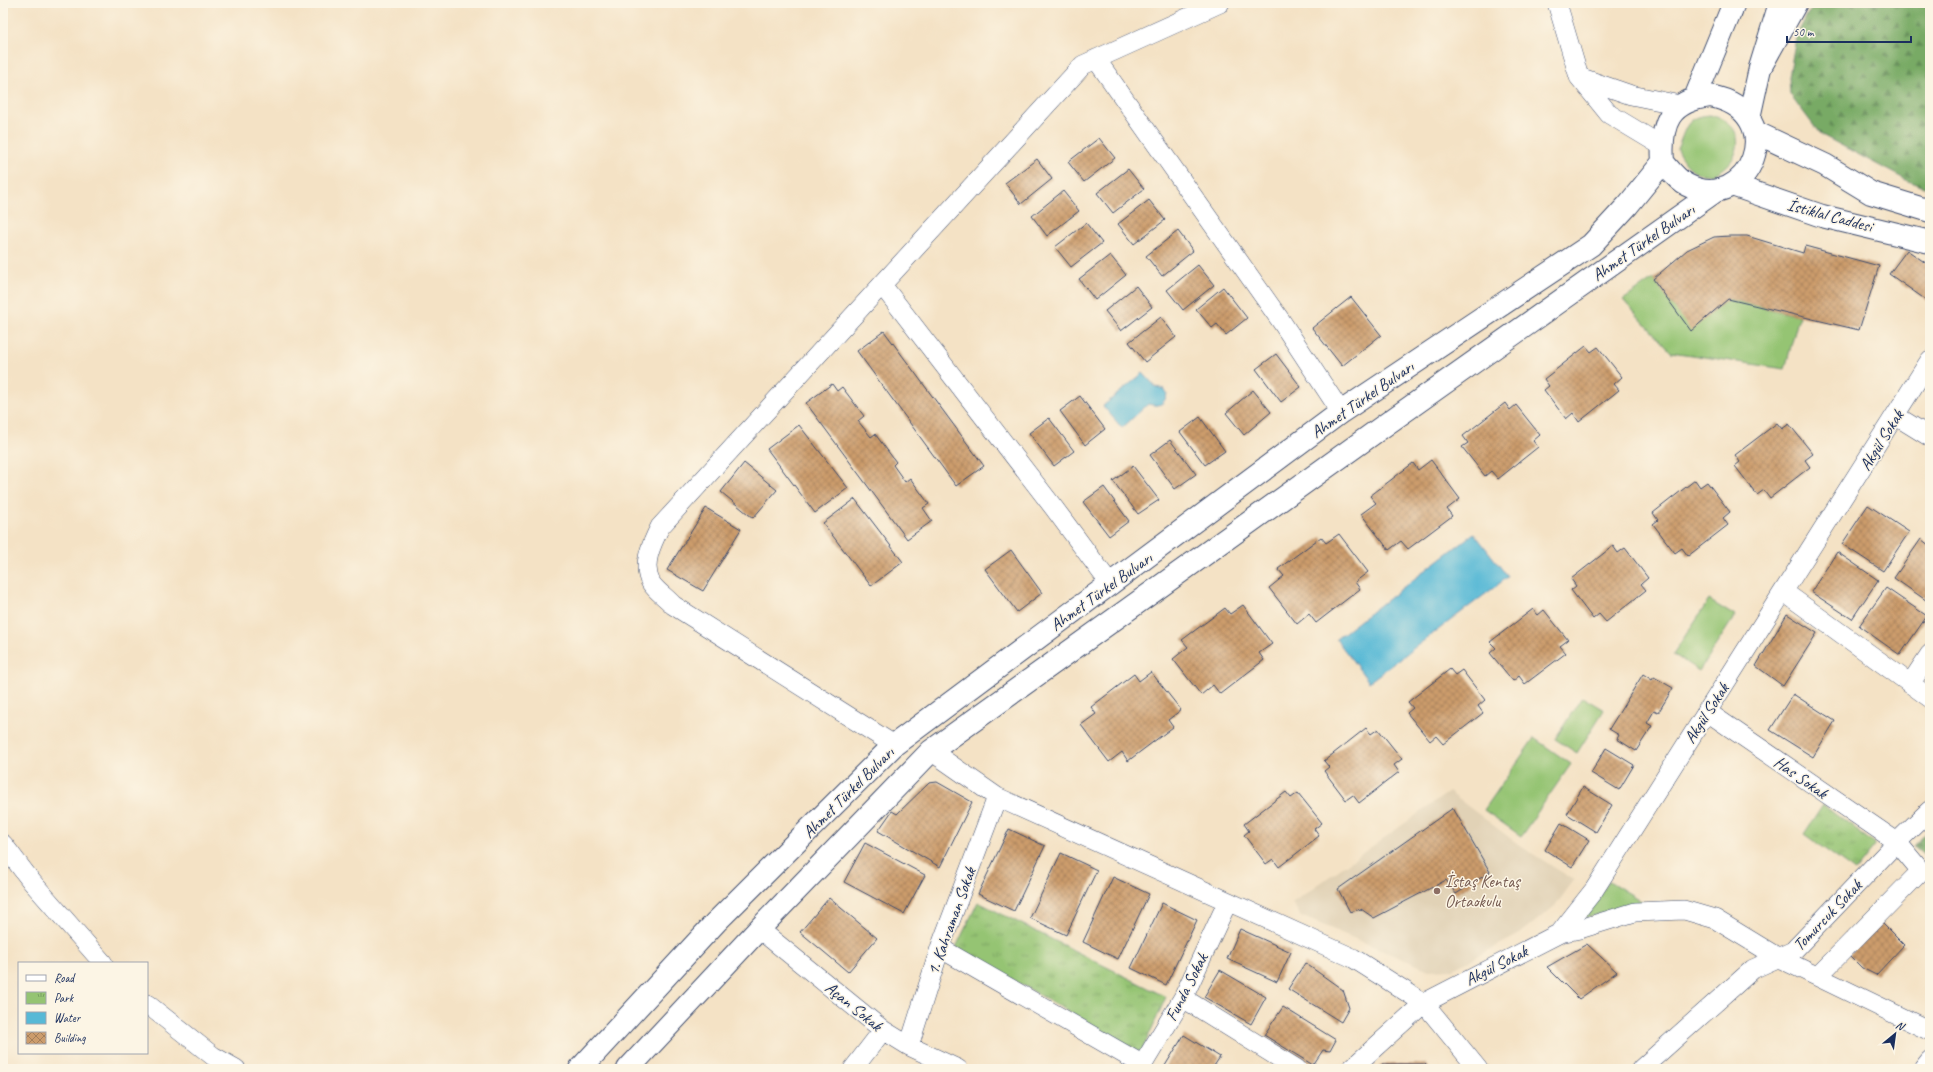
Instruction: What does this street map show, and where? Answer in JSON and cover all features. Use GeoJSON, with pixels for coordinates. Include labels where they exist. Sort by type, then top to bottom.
{"type":"FeatureCollection","features":[{"type":"Feature","properties":{"kind":"main road"},"geometry":{"type":"LineString","coordinates":[[1732,6],[1688,101],[1670,116],[1663,131],[1662,154],[1674,175],[1686,185],[1701,190],[1724,187],[1744,176],[1752,163],[1756,148],[1752,125],[1760,68],[1780,3]]}},
{"type":"Feature","properties":{"kind":"main road"},"geometry":{"type":"LineString","coordinates":[[1760,68],[1796,3]]}},
{"type":"Feature","properties":{"kind":"main road"},"geometry":{"type":"LineString","coordinates":[[1688,101],[1710,96],[1726,99],[1739,106],[1752,125]]}},
{"type":"Feature","properties":{"kind":"main road","name":"İstiklal Caddesi"},"geometry":{"type":"LineString","coordinates":[[1752,125],[1871,193],[1930,211]]}},
{"type":"Feature","properties":{"kind":"main road","name":"Ahmet Türkel Bulvarı"},"geometry":{"type":"LineString","coordinates":[[580,1069],[716,922],[894,745],[1038,636],[1111,585],[1341,412],[1591,245],[1628,205],[1662,154]]}},
{"type":"Feature","properties":{"kind":"main road","name":"Ahmet Türkel Bulvarı"},"geometry":{"type":"LineString","coordinates":[[628,1069],[759,929],[931,751],[1385,425],[1724,187]]}},
{"type":"Feature","properties":{"kind":"main road","name":"İstiklal Caddesi"},"geometry":{"type":"LineString","coordinates":[[1724,187],[1822,216],[1930,242]]}},
{"type":"Feature","properties":{"kind":"street"},"geometry":{"type":"LineString","coordinates":[[894,745],[673,605],[651,583],[647,568],[649,549],[660,527],[1083,65],[1220,3]]}},
{"type":"Feature","properties":{"kind":"street"},"geometry":{"type":"LineString","coordinates":[[1557,3],[1579,77],[1609,114],[1662,154]]}},
{"type":"Feature","properties":{"kind":"street"},"geometry":{"type":"LineString","coordinates":[[1096,59],[1281,321],[1341,412]]}},
{"type":"Feature","properties":{"kind":"street"},"geometry":{"type":"LineString","coordinates":[[1579,77],[1631,95],[1688,101]]}},
{"type":"Feature","properties":{"kind":"street"},"geometry":{"type":"LineString","coordinates":[[882,285],[1054,508],[1111,585]]}},
{"type":"Feature","properties":{"kind":"street","name":"Akgül Sokak"},"geometry":{"type":"LineString","coordinates":[[1351,1069],[1424,1003],[1560,933],[1594,890],[1706,711],[1896,416],[1930,360]]}},
{"type":"Feature","properties":{"kind":"street"},"geometry":{"type":"LineString","coordinates":[[1896,416],[1930,437]]}},
{"type":"Feature","properties":{"kind":"street"},"geometry":{"type":"LineString","coordinates":[[1784,592],[1930,698]]}},
{"type":"Feature","properties":{"kind":"street"},"geometry":{"type":"LineString","coordinates":[[1910,684],[1930,654]]}},
{"type":"Feature","properties":{"kind":"street","name":"Has Sokak"},"geometry":{"type":"LineString","coordinates":[[1706,711],[1897,842],[1921,871],[1818,976]]}},
{"type":"Feature","properties":{"kind":"street"},"geometry":{"type":"LineString","coordinates":[[931,751],[997,797],[1353,958],[1424,1003],[1478,1069]]}},
{"type":"Feature","properties":{"kind":"street","name":"1. Kahraman Sokak"},"geometry":{"type":"LineString","coordinates":[[909,1046],[940,948],[997,797]]}},
{"type":"Feature","properties":{"kind":"street","name":"Tomurcuk Sokak"},"geometry":{"type":"LineString","coordinates":[[1641,1069],[1753,969],[1793,951],[1897,842],[1930,810]]}},
{"type":"Feature","properties":{"kind":"street"},"geometry":{"type":"LineString","coordinates":[[3,844],[32,882],[101,962]]}},
{"type":"Feature","properties":{"kind":"street","name":"Funda Sokak"},"geometry":{"type":"LineString","coordinates":[[1142,1067],[1183,998],[1228,902]]}},
{"type":"Feature","properties":{"kind":"street"},"geometry":{"type":"LineString","coordinates":[[1560,933],[1580,929],[1635,912],[1684,910],[1714,919],[1779,958],[1930,1031]]}},
{"type":"Feature","properties":{"kind":"street","name":"Açan Sokak"},"geometry":{"type":"LineString","coordinates":[[759,929],[883,1030],[909,1046],[955,1068]]}},
{"type":"Feature","properties":{"kind":"street"},"geometry":{"type":"LineString","coordinates":[[940,948],[1142,1067]]}},
{"type":"Feature","properties":{"kind":"street"},"geometry":{"type":"LineString","coordinates":[[1183,998],[1296,1069]]}},
{"type":"Feature","properties":{"kind":"street"},"geometry":{"type":"LineString","coordinates":[[148,1005],[214,1056],[236,1069]]}},
{"type":"Feature","properties":{"kind":"street"},"geometry":{"type":"LineString","coordinates":[[853,1069],[883,1030]]}},
{"type":"Feature","properties":{"kind":"street"},"geometry":{"type":"LineString","coordinates":[[1923,1069],[1930,1060]]}},
{"type":"Feature","properties":{"kind":"shaded area","name":"İstaş Kentaş Ortaokulu"},"geometry":{"type":"Polygon","coordinates":[[[1449,792],[1522,847],[1574,880],[1556,905],[1520,934],[1453,969],[1429,970],[1301,916],[1292,903],[1449,792]]]}},
{"type":"Feature","properties":{"kind":"green space"},"geometry":{"type":"Polygon","coordinates":[[[1819,3],[1930,3],[1930,189],[1910,182],[1820,134],[1790,94],[1789,77],[1796,37],[1808,13],[1819,3]]]}},
{"type":"Feature","properties":{"kind":"green space"},"geometry":{"type":"Polygon","coordinates":[[[1709,115],[1728,123],[1737,136],[1736,150],[1730,163],[1718,172],[1704,174],[1690,168],[1677,149],[1687,125],[1695,118],[1709,115]]]}},
{"type":"Feature","properties":{"kind":"green space"},"geometry":{"type":"Polygon","coordinates":[[[1653,279],[1691,330],[1728,299],[1799,316],[1785,369],[1671,352],[1623,300],[1653,279]]]}},
{"type":"Feature","properties":{"kind":"green space"},"geometry":{"type":"Polygon","coordinates":[[[1709,600],[1735,616],[1699,671],[1673,654],[1709,600]]]}},
{"type":"Feature","properties":{"kind":"green space"},"geometry":{"type":"Polygon","coordinates":[[[1582,697],[1604,710],[1577,753],[1555,739],[1582,697]]]}},
{"type":"Feature","properties":{"kind":"green space"},"geometry":{"type":"Polygon","coordinates":[[[1534,738],[1571,764],[1521,836],[1484,810],[1534,738]]]}},
{"type":"Feature","properties":{"kind":"green space"},"geometry":{"type":"Polygon","coordinates":[[[1823,805],[1876,845],[1855,871],[1804,834],[1823,805]]]}},
{"type":"Feature","properties":{"kind":"green space"},"geometry":{"type":"Polygon","coordinates":[[[1930,829],[1930,859],[1914,846],[1930,829]]]}},
{"type":"Feature","properties":{"kind":"green space"},"geometry":{"type":"Polygon","coordinates":[[[1609,881],[1643,902],[1625,905],[1585,919],[1609,881]]]}},
{"type":"Feature","properties":{"kind":"green space"},"geometry":{"type":"Polygon","coordinates":[[[978,902],[1166,997],[1141,1053],[956,947],[978,902]]]}},
{"type":"Feature","properties":{"kind":"water"},"geometry":{"type":"Polygon","coordinates":[[[1143,373],[1156,387],[1164,389],[1167,394],[1166,398],[1163,403],[1158,405],[1148,404],[1122,428],[1103,406],[1143,373]]]}},
{"type":"Feature","properties":{"kind":"water"},"geometry":{"type":"Polygon","coordinates":[[[1474,533],[1508,577],[1369,682],[1336,639],[1474,533]]]}},
{"type":"Feature","properties":{"kind":"building"},"geometry":{"type":"Polygon","coordinates":[[[1099,138],[1115,158],[1084,182],[1068,162],[1099,138]]]}},
{"type":"Feature","properties":{"kind":"building"},"geometry":{"type":"Polygon","coordinates":[[[1037,159],[1052,179],[1021,204],[1005,183],[1037,159]]]}},
{"type":"Feature","properties":{"kind":"building"},"geometry":{"type":"Polygon","coordinates":[[[1128,169],[1144,189],[1113,213],[1097,193],[1128,169]]]}},
{"type":"Feature","properties":{"kind":"building"},"geometry":{"type":"Polygon","coordinates":[[[1063,191],[1079,211],[1047,236],[1032,216],[1063,191]]]}},
{"type":"Feature","properties":{"kind":"building"},"geometry":{"type":"Polygon","coordinates":[[[1149,200],[1165,220],[1134,244],[1118,224],[1149,200]]]}},
{"type":"Feature","properties":{"kind":"building"},"geometry":{"type":"Polygon","coordinates":[[[1086,223],[1102,243],[1071,267],[1055,247],[1086,223]]]}},
{"type":"Feature","properties":{"kind":"building"},"geometry":{"type":"Polygon","coordinates":[[[1178,231],[1193,251],[1162,276],[1146,256],[1178,231]]]}},
{"type":"Feature","properties":{"kind":"building"},"geometry":{"type":"Polygon","coordinates":[[[1747,236],[1803,253],[1805,246],[1879,266],[1859,330],[1728,299],[1691,331],[1653,279],[1687,250],[1714,237],[1747,236]]]}},
{"type":"Feature","properties":{"kind":"building"},"geometry":{"type":"Polygon","coordinates":[[[1907,250],[1930,266],[1929,302],[1889,274],[1907,250]]]}},
{"type":"Feature","properties":{"kind":"building"},"geometry":{"type":"Polygon","coordinates":[[[1110,255],[1126,275],[1095,300],[1079,279],[1110,255]]]}},
{"type":"Feature","properties":{"kind":"building"},"geometry":{"type":"Polygon","coordinates":[[[1198,265],[1214,285],[1183,310],[1167,290],[1198,265]]]}},
{"type":"Feature","properties":{"kind":"building"},"geometry":{"type":"Polygon","coordinates":[[[1136,286],[1152,307],[1121,331],[1105,311],[1136,286]]]}},
{"type":"Feature","properties":{"kind":"building"},"geometry":{"type":"Polygon","coordinates":[[[1223,287],[1247,318],[1226,335],[1217,324],[1212,328],[1196,309],[1223,287]]]}},
{"type":"Feature","properties":{"kind":"building"},"geometry":{"type":"Polygon","coordinates":[[[1351,297],[1381,335],[1342,366],[1312,328],[1351,297]]]}},
{"type":"Feature","properties":{"kind":"building"},"geometry":{"type":"Polygon","coordinates":[[[1161,317],[1176,337],[1145,362],[1129,342],[1161,317]]]}},
{"type":"Feature","properties":{"kind":"building"},"geometry":{"type":"Polygon","coordinates":[[[884,331],[984,466],[956,486],[857,351],[884,331]]]}},
{"type":"Feature","properties":{"kind":"building"},"geometry":{"type":"Polygon","coordinates":[[[1586,346],[1591,352],[1598,347],[1622,377],[1614,384],[1619,390],[1579,422],[1573,413],[1566,419],[1544,390],[1549,386],[1544,379],[1586,346]]]}},
{"type":"Feature","properties":{"kind":"building"},"geometry":{"type":"Polygon","coordinates":[[[1276,354],[1301,387],[1281,402],[1256,369],[1276,354]]]}},
{"type":"Feature","properties":{"kind":"building"},"geometry":{"type":"Polygon","coordinates":[[[832,384],[837,391],[842,387],[864,416],[858,421],[871,437],[875,434],[896,462],[893,465],[905,482],[910,478],[929,504],[923,508],[932,521],[907,539],[806,403],[832,384]]]}},
{"type":"Feature","properties":{"kind":"building"},"geometry":{"type":"Polygon","coordinates":[[[1253,390],[1271,412],[1244,435],[1226,413],[1253,390]]]}},
{"type":"Feature","properties":{"kind":"building"},"geometry":{"type":"Polygon","coordinates":[[[1080,396],[1105,429],[1085,445],[1060,411],[1080,396]]]}},
{"type":"Feature","properties":{"kind":"building"},"geometry":{"type":"Polygon","coordinates":[[[1505,403],[1510,410],[1516,405],[1540,435],[1533,441],[1538,447],[1498,479],[1491,471],[1485,476],[1462,447],[1468,443],[1463,436],[1505,403]]]}},
{"type":"Feature","properties":{"kind":"building"},"geometry":{"type":"Polygon","coordinates":[[[1200,417],[1225,451],[1205,465],[1180,432],[1200,417]]]}},
{"type":"Feature","properties":{"kind":"building"},"geometry":{"type":"Polygon","coordinates":[[[1049,418],[1074,451],[1054,466],[1029,433],[1049,418]]]}},
{"type":"Feature","properties":{"kind":"building"},"geometry":{"type":"Polygon","coordinates":[[[1777,423],[1782,429],[1789,424],[1813,454],[1805,460],[1810,467],[1770,498],[1764,490],[1757,495],[1735,466],[1740,462],[1735,455],[1777,423]]]}},
{"type":"Feature","properties":{"kind":"building"},"geometry":{"type":"Polygon","coordinates":[[[799,425],[848,488],[815,513],[767,449],[799,425]]]}},
{"type":"Feature","properties":{"kind":"building"},"geometry":{"type":"Polygon","coordinates":[[[1170,440],[1196,474],[1175,489],[1150,455],[1170,440]]]}},
{"type":"Feature","properties":{"kind":"building"},"geometry":{"type":"Polygon","coordinates":[[[1431,460],[1460,499],[1447,509],[1452,516],[1408,549],[1401,541],[1389,550],[1361,514],[1376,503],[1370,496],[1413,463],[1418,470],[1431,460]]]}},
{"type":"Feature","properties":{"kind":"building"},"geometry":{"type":"Polygon","coordinates":[[[744,463],[777,490],[753,518],[721,492],[744,463]]]}},
{"type":"Feature","properties":{"kind":"building"},"geometry":{"type":"Polygon","coordinates":[[[1133,466],[1159,500],[1138,514],[1113,481],[1133,466]]]}},
{"type":"Feature","properties":{"kind":"building"},"geometry":{"type":"Polygon","coordinates":[[[1695,480],[1700,487],[1707,482],[1730,512],[1723,518],[1728,525],[1688,556],[1682,548],[1675,553],[1653,524],[1658,520],[1653,513],[1695,480]]]}},
{"type":"Feature","properties":{"kind":"building"},"geometry":{"type":"Polygon","coordinates":[[[1104,487],[1129,521],[1109,536],[1083,502],[1104,487]]]}},
{"type":"Feature","properties":{"kind":"building"},"geometry":{"type":"Polygon","coordinates":[[[855,499],[903,562],[871,586],[823,523],[855,499]]]}},
{"type":"Feature","properties":{"kind":"building"},"geometry":{"type":"Polygon","coordinates":[[[1868,505],[1909,532],[1883,571],[1842,544],[1868,505]]]}},
{"type":"Feature","properties":{"kind":"building"},"geometry":{"type":"Polygon","coordinates":[[[706,508],[741,529],[703,591],[667,570],[706,508]]]}},
{"type":"Feature","properties":{"kind":"building"},"geometry":{"type":"Polygon","coordinates":[[[1339,534],[1368,572],[1355,582],[1360,589],[1316,623],[1309,614],[1297,624],[1269,588],[1284,576],[1278,569],[1321,537],[1326,543],[1339,534]]]}},
{"type":"Feature","properties":{"kind":"building"},"geometry":{"type":"Polygon","coordinates":[[[1921,539],[1930,546],[1930,603],[1894,578],[1921,539]]]}},
{"type":"Feature","properties":{"kind":"building"},"geometry":{"type":"Polygon","coordinates":[[[1613,546],[1618,553],[1625,548],[1648,578],[1641,584],[1646,590],[1606,622],[1599,614],[1593,619],[1571,590],[1576,586],[1571,579],[1613,546]]]}},
{"type":"Feature","properties":{"kind":"building"},"geometry":{"type":"Polygon","coordinates":[[[1011,550],[1042,593],[1017,612],[985,569],[1011,550]]]}},
{"type":"Feature","properties":{"kind":"building"},"geometry":{"type":"Polygon","coordinates":[[[1837,552],[1878,580],[1852,619],[1811,592],[1837,552]]]}},
{"type":"Feature","properties":{"kind":"building"},"geometry":{"type":"Polygon","coordinates":[[[1886,588],[1927,616],[1900,655],[1859,626],[1886,588]]]}},
{"type":"Feature","properties":{"kind":"building"},"geometry":{"type":"Polygon","coordinates":[[[1243,605],[1272,644],[1259,653],[1264,660],[1220,694],[1213,685],[1201,695],[1173,659],[1188,647],[1182,640],[1225,608],[1230,614],[1243,605]]]}},
{"type":"Feature","properties":{"kind":"building"},"geometry":{"type":"Polygon","coordinates":[[[1533,609],[1538,615],[1544,610],[1568,640],[1560,646],[1566,653],[1525,684],[1519,676],[1513,681],[1490,653],[1496,648],[1490,642],[1533,609]]]}},
{"type":"Feature","properties":{"kind":"building"},"geometry":{"type":"Polygon","coordinates":[[[1787,614],[1817,633],[1783,686],[1756,666],[1787,614]]]}},
{"type":"Feature","properties":{"kind":"building"},"geometry":{"type":"Polygon","coordinates":[[[1450,669],[1455,675],[1462,670],[1485,700],[1478,706],[1483,713],[1443,744],[1436,736],[1430,741],[1407,713],[1413,708],[1408,702],[1450,669]]]}},
{"type":"Feature","properties":{"kind":"building"},"geometry":{"type":"Polygon","coordinates":[[[1151,672],[1181,710],[1168,720],[1173,727],[1128,761],[1122,752],[1109,762],[1081,725],[1096,714],[1091,707],[1134,674],[1139,681],[1151,672]]]}},
{"type":"Feature","properties":{"kind":"building"},"geometry":{"type":"Polygon","coordinates":[[[1643,674],[1652,680],[1654,677],[1673,688],[1658,713],[1654,711],[1647,723],[1652,726],[1636,751],[1617,739],[1619,735],[1609,729],[1643,674]]]}},
{"type":"Feature","properties":{"kind":"building"},"geometry":{"type":"Polygon","coordinates":[[[1793,694],[1835,721],[1813,757],[1770,730],[1793,694]]]}},
{"type":"Feature","properties":{"kind":"building"},"geometry":{"type":"Polygon","coordinates":[[[1366,728],[1371,734],[1378,729],[1402,759],[1394,765],[1399,772],[1359,803],[1353,795],[1346,800],[1324,771],[1329,767],[1324,761],[1366,728]]]}},
{"type":"Feature","properties":{"kind":"building"},"geometry":{"type":"Polygon","coordinates":[[[1606,748],[1634,765],[1619,790],[1591,773],[1606,748]]]}},
{"type":"Feature","properties":{"kind":"building"},"geometry":{"type":"Polygon","coordinates":[[[937,782],[972,802],[940,867],[878,831],[892,811],[897,814],[929,783],[937,782]]]}},
{"type":"Feature","properties":{"kind":"building"},"geometry":{"type":"Polygon","coordinates":[[[1583,787],[1612,805],[1596,832],[1567,814],[1583,787]]]}},
{"type":"Feature","properties":{"kind":"building"},"geometry":{"type":"Polygon","coordinates":[[[1286,792],[1291,798],[1298,793],[1322,823],[1314,829],[1319,836],[1279,867],[1273,859],[1266,864],[1244,835],[1249,831],[1244,824],[1286,792]]]}},
{"type":"Feature","properties":{"kind":"building"},"geometry":{"type":"Polygon","coordinates":[[[1453,808],[1490,872],[1456,894],[1446,880],[1374,918],[1361,909],[1350,912],[1338,889],[1453,808]]]}},
{"type":"Feature","properties":{"kind":"building"},"geometry":{"type":"Polygon","coordinates":[[[1561,823],[1589,840],[1572,867],[1545,850],[1561,823]]]}},
{"type":"Feature","properties":{"kind":"building"},"geometry":{"type":"Polygon","coordinates":[[[1009,829],[1045,846],[1014,911],[978,894],[1009,829]]]}},
{"type":"Feature","properties":{"kind":"building"},"geometry":{"type":"Polygon","coordinates":[[[865,843],[925,875],[904,914],[844,882],[865,843]]]}},
{"type":"Feature","properties":{"kind":"building"},"geometry":{"type":"Polygon","coordinates":[[[1061,853],[1097,870],[1066,935],[1030,918],[1061,853]]]}},
{"type":"Feature","properties":{"kind":"building"},"geometry":{"type":"Polygon","coordinates":[[[1113,877],[1149,894],[1118,959],[1083,942],[1113,877]]]}},
{"type":"Feature","properties":{"kind":"building"},"geometry":{"type":"Polygon","coordinates":[[[829,898],[877,938],[848,972],[800,932],[829,898]]]}},
{"type":"Feature","properties":{"kind":"building"},"geometry":{"type":"Polygon","coordinates":[[[1162,903],[1197,920],[1166,985],[1131,968],[1162,903]]]}},
{"type":"Feature","properties":{"kind":"building"},"geometry":{"type":"Polygon","coordinates":[[[1881,922],[1904,945],[1876,975],[1862,968],[1849,955],[1881,922]]]}},
{"type":"Feature","properties":{"kind":"building"},"geometry":{"type":"Polygon","coordinates":[[[1240,929],[1291,952],[1277,982],[1227,959],[1240,929]]]}},
{"type":"Feature","properties":{"kind":"building"},"geometry":{"type":"Polygon","coordinates":[[[1587,944],[1617,972],[1579,999],[1547,967],[1587,944]]]}},
{"type":"Feature","properties":{"kind":"building"},"geometry":{"type":"Polygon","coordinates":[[[1305,963],[1343,990],[1349,1008],[1341,1022],[1288,989],[1305,963]]]}},
{"type":"Feature","properties":{"kind":"building"},"geometry":{"type":"Polygon","coordinates":[[[1220,970],[1266,997],[1251,1024],[1204,997],[1220,970]]]}},
{"type":"Feature","properties":{"kind":"building"},"geometry":{"type":"Polygon","coordinates":[[[1283,1007],[1336,1040],[1330,1051],[1323,1050],[1313,1065],[1264,1035],[1283,1007]]]}},
{"type":"Feature","properties":{"kind":"building"},"geometry":{"type":"Polygon","coordinates":[[[1184,1035],[1220,1057],[1212,1069],[1163,1069],[1184,1035]]]}},
{"type":"Feature","properties":{"kind":"building"},"geometry":{"type":"Polygon","coordinates":[[[1382,1064],[1425,1064],[1430,1069],[1379,1069],[1382,1064]]]}},
{"type":"Feature","properties":{"kind":"place","name":"İstaş Kentaş Ortaokulu"},"geometry":{"type":"Point","coordinates":[1437,891]}}]}
